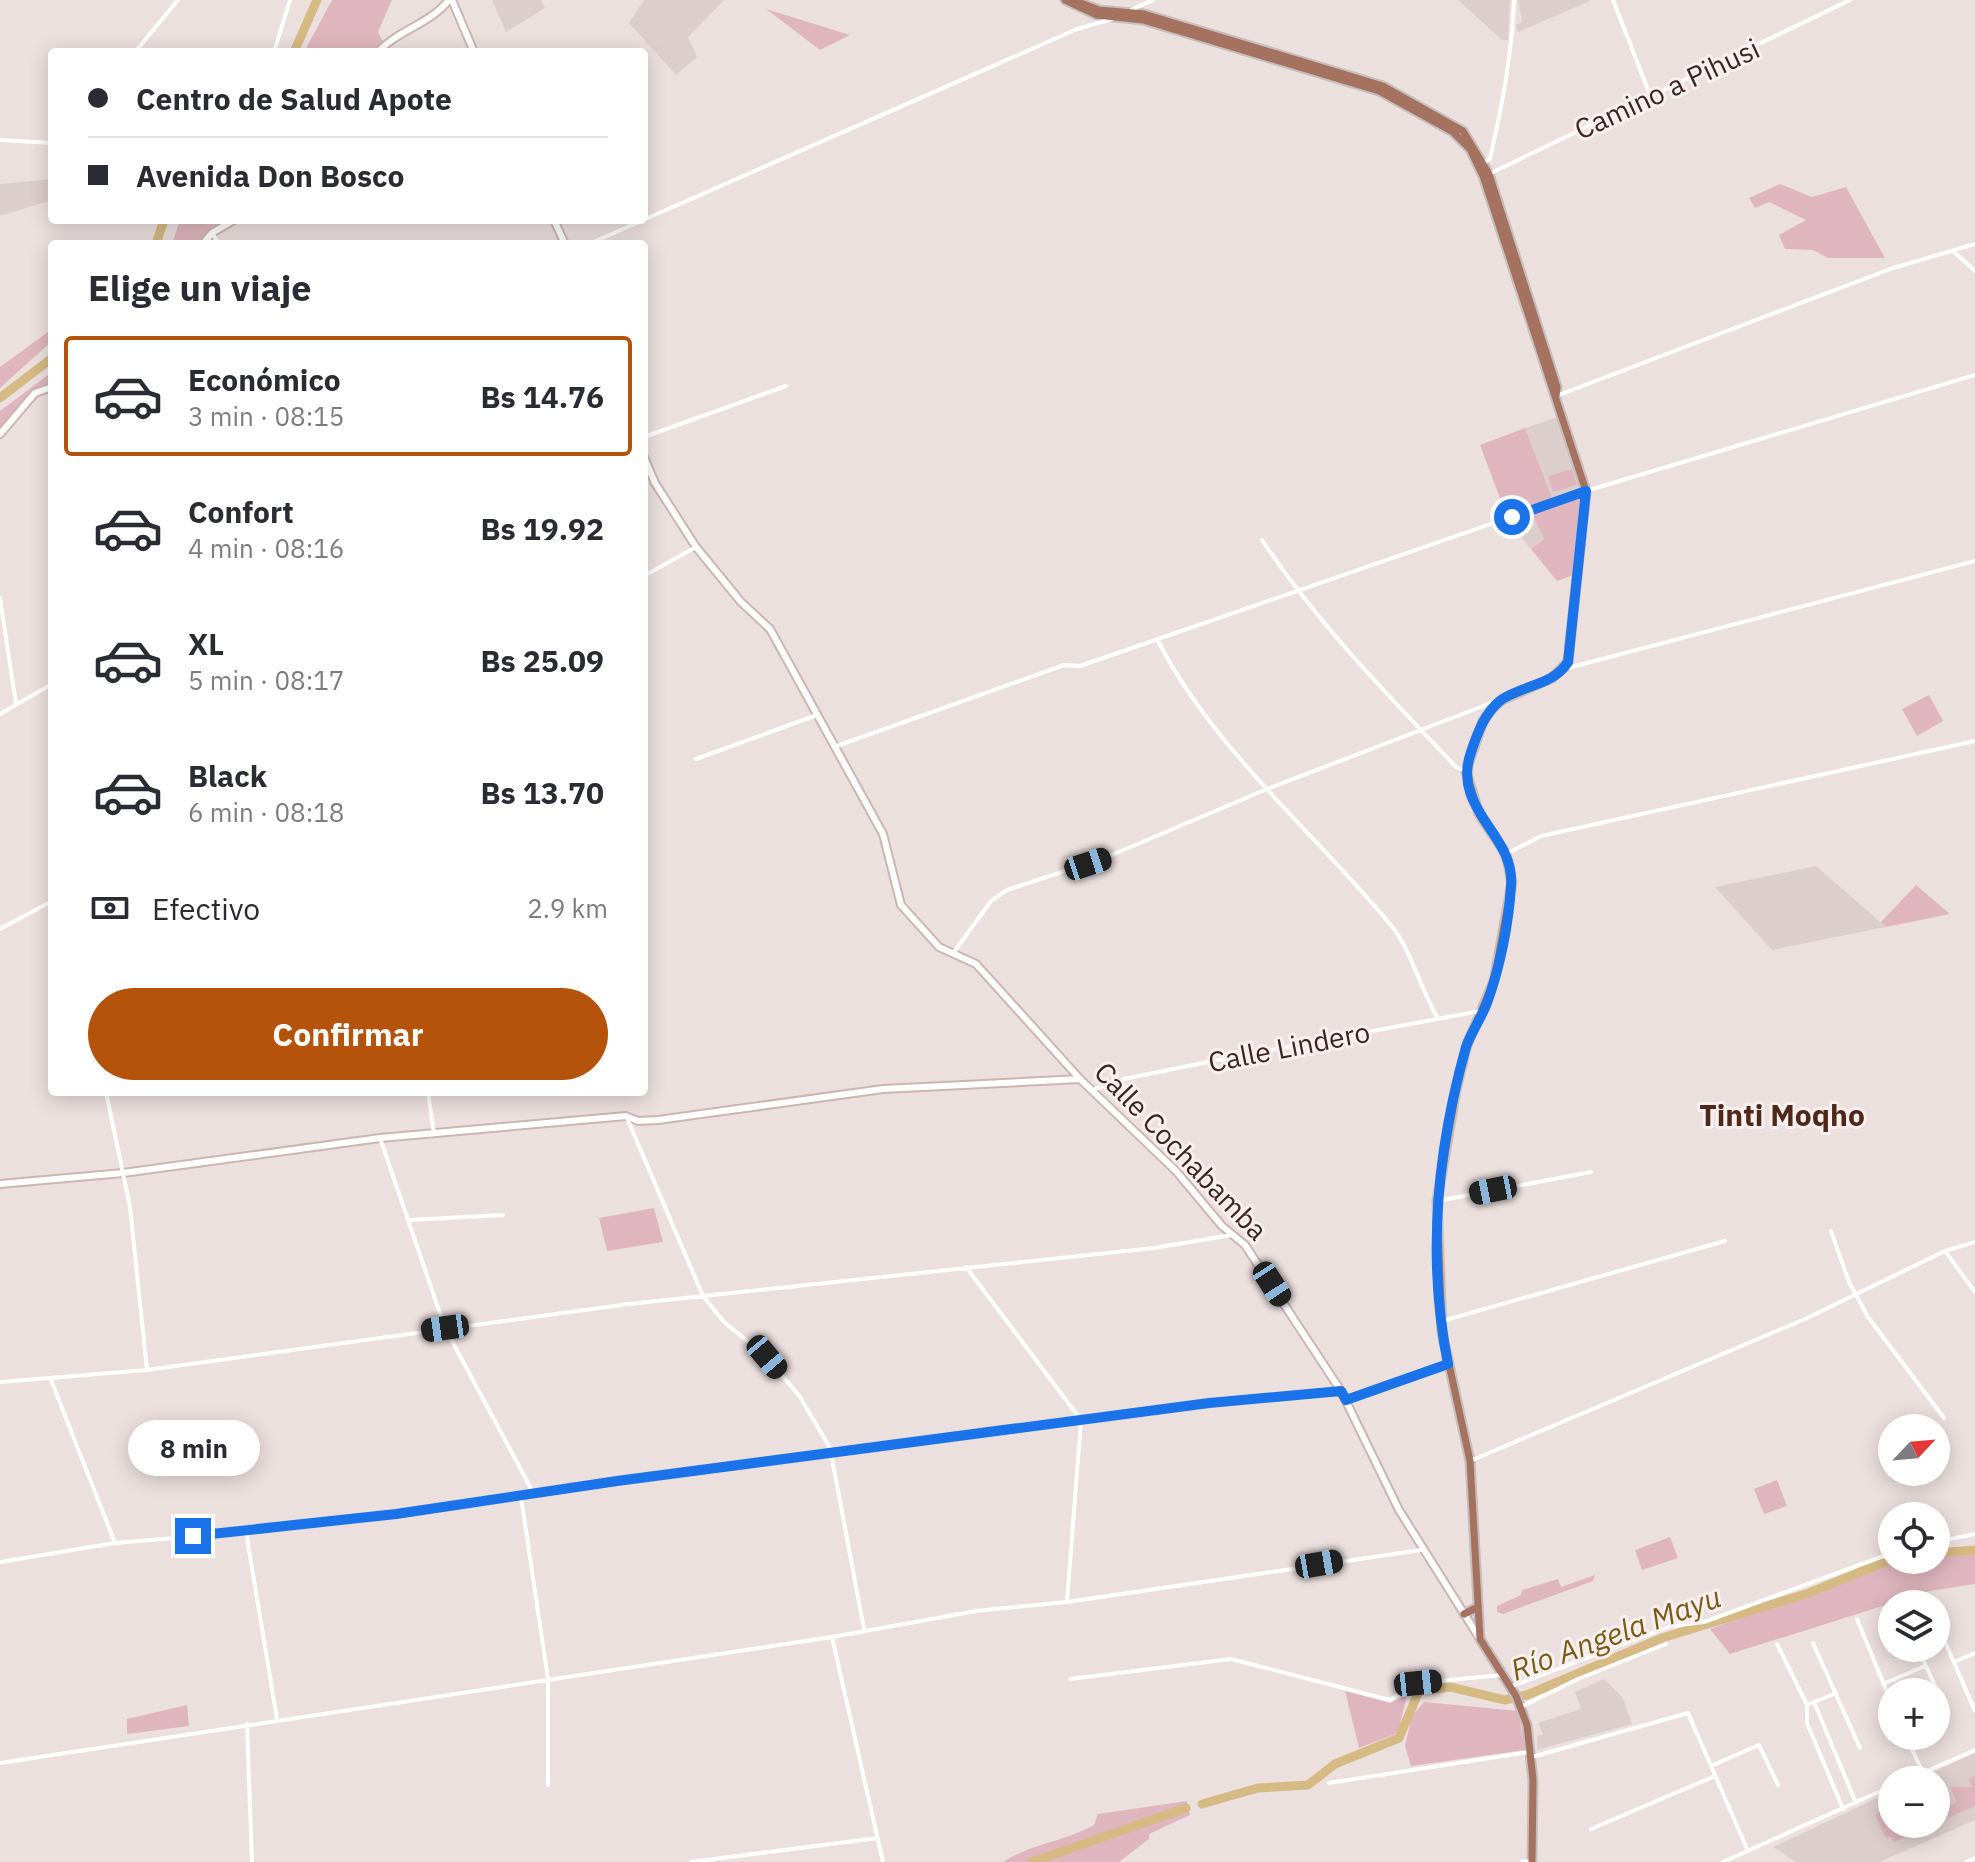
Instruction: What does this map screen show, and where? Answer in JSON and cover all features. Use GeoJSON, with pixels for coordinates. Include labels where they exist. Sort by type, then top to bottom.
{"type":"FeatureCollection","features":[{"type":"Feature","properties":{"kind":"main road"},"geometry":{"type":"LineString","coordinates":[[1065,0],[1097,15],[1121,16],[1379,91],[1453,132],[1482,164]]}},
{"type":"Feature","properties":{"kind":"main road"},"geometry":{"type":"LineString","coordinates":[[1073,0],[1099,10],[1130,11],[1390,89],[1455,125],[1470,139],[1486,175],[1539,341],[1557,387],[1556,396],[1586,491],[1570,656],[1564,669],[1552,678],[1502,700],[1483,721],[1466,771],[1479,814],[1506,854],[1512,883],[1494,981],[1484,1011],[1467,1045],[1456,1090],[1437,1201],[1442,1321],[1448,1364],[1470,1461],[1480,1639]]}},
{"type":"Feature","properties":{"kind":"main road"},"geometry":{"type":"LineString","coordinates":[[1464,1614],[1478,1607]]}},
{"type":"Feature","properties":{"kind":"main road","name":"Calle Cochabamba"},"geometry":{"type":"LineString","coordinates":[[1480,1639],[1519,1701],[1531,1755],[1532,1861]]}},
{"type":"Feature","properties":{"kind":"street"},"geometry":{"type":"LineString","coordinates":[[138,48],[178,0]]}},
{"type":"Feature","properties":{"kind":"street"},"geometry":{"type":"LineString","coordinates":[[275,48],[290,0]]}},
{"type":"Feature","properties":{"kind":"street"},"geometry":{"type":"LineString","coordinates":[[382,48],[430,19],[450,0],[472,48]]}},
{"type":"Feature","properties":{"kind":"street"},"geometry":{"type":"LineString","coordinates":[[648,218],[1077,29],[1121,16],[1153,0]]}},
{"type":"Feature","properties":{"kind":"street"},"geometry":{"type":"LineString","coordinates":[[1482,164],[1490,159],[1507,84],[1513,44],[1514,0]]}},
{"type":"Feature","properties":{"kind":"street"},"geometry":{"type":"LineString","coordinates":[[1613,0],[1650,95]]}},
{"type":"Feature","properties":{"kind":"street","name":"Camino a Pihusi"},"geometry":{"type":"LineString","coordinates":[[1486,175],[1850,0]]}},
{"type":"Feature","properties":{"kind":"street"},"geometry":{"type":"LineString","coordinates":[[0,140],[48,143]]}},
{"type":"Feature","properties":{"kind":"street"},"geometry":{"type":"LineString","coordinates":[[206,240],[227,224]]}},
{"type":"Feature","properties":{"kind":"street"},"geometry":{"type":"LineString","coordinates":[[598,240],[634,224]]}},
{"type":"Feature","properties":{"kind":"street"},"geometry":{"type":"LineString","coordinates":[[212,233],[216,240]]}},
{"type":"Feature","properties":{"kind":"street"},"geometry":{"type":"LineString","coordinates":[[1556,396],[1893,268],[1975,244]]}},
{"type":"Feature","properties":{"kind":"street"},"geometry":{"type":"LineString","coordinates":[[1953,251],[1975,271]]}},
{"type":"Feature","properties":{"kind":"street"},"geometry":{"type":"LineString","coordinates":[[834,747],[1064,665],[1080,666],[1294,589],[1586,491],[1975,375]]}},
{"type":"Feature","properties":{"kind":"street"},"geometry":{"type":"LineString","coordinates":[[648,436],[786,386]]}},
{"type":"Feature","properties":{"kind":"street"},"geometry":{"type":"LineString","coordinates":[[0,434],[35,393],[48,388]]}},
{"type":"Feature","properties":{"kind":"street","name":"Calle Cochabamba"},"geometry":{"type":"LineString","coordinates":[[648,466],[655,483],[696,547],[741,602],[770,629],[883,834],[901,905],[931,940],[976,964],[1080,1079],[1095,1089],[1245,1245],[1341,1391],[1379,1473],[1421,1550],[1480,1639]]}},
{"type":"Feature","properties":{"kind":"street"},"geometry":{"type":"LineString","coordinates":[[1262,540],[1294,589],[1347,653],[1456,767],[1466,771]]}},
{"type":"Feature","properties":{"kind":"street"},"geometry":{"type":"LineString","coordinates":[[648,574],[696,547]]}},
{"type":"Feature","properties":{"kind":"street"},"geometry":{"type":"LineString","coordinates":[[1564,669],[1975,561]]}},
{"type":"Feature","properties":{"kind":"street"},"geometry":{"type":"LineString","coordinates":[[0,598],[16,704]]}},
{"type":"Feature","properties":{"kind":"street"},"geometry":{"type":"LineString","coordinates":[[1157,639],[1195,698],[1267,789],[1393,927],[1437,1017]]}},
{"type":"Feature","properties":{"kind":"street"},"geometry":{"type":"LineString","coordinates":[[0,714],[48,686]]}},
{"type":"Feature","properties":{"kind":"street"},"geometry":{"type":"LineString","coordinates":[[953,953],[991,901],[1007,890],[1107,857],[1267,789],[1502,700]]}},
{"type":"Feature","properties":{"kind":"street"},"geometry":{"type":"LineString","coordinates":[[696,759],[817,715]]}},
{"type":"Feature","properties":{"kind":"street"},"geometry":{"type":"LineString","coordinates":[[1506,854],[1541,836],[1975,741]]}},
{"type":"Feature","properties":{"kind":"street"},"geometry":{"type":"LineString","coordinates":[[0,929],[48,903]]}},
{"type":"Feature","properties":{"kind":"street","name":"Calle Lindero"},"geometry":{"type":"LineString","coordinates":[[1095,1089],[1124,1079],[1437,1017],[1484,1011]]}},
{"type":"Feature","properties":{"kind":"street"},"geometry":{"type":"LineString","coordinates":[[0,1184],[123,1173],[380,1138],[626,1116],[638,1121],[658,1120],[883,1089],[1080,1079]]}},
{"type":"Feature","properties":{"kind":"street"},"geometry":{"type":"LineString","coordinates":[[107,1096],[139,1266],[147,1370]]}},
{"type":"Feature","properties":{"kind":"street"},"geometry":{"type":"LineString","coordinates":[[429,1096],[434,1134]]}},
{"type":"Feature","properties":{"kind":"street"},"geometry":{"type":"LineString","coordinates":[[626,1116],[703,1296],[724,1322],[767,1357],[800,1397],[833,1455],[864,1629]]}},
{"type":"Feature","properties":{"kind":"street"},"geometry":{"type":"LineString","coordinates":[[380,1138],[445,1328],[534,1494]]}},
{"type":"Feature","properties":{"kind":"street"},"geometry":{"type":"LineString","coordinates":[[1437,1201],[1591,1172]]}},
{"type":"Feature","properties":{"kind":"street"},"geometry":{"type":"LineString","coordinates":[[408,1220],[503,1215]]}},
{"type":"Feature","properties":{"kind":"street"},"geometry":{"type":"LineString","coordinates":[[1831,1231],[1868,1317],[1941,1414]]}},
{"type":"Feature","properties":{"kind":"street"},"geometry":{"type":"LineString","coordinates":[[0,1382],[147,1370],[445,1328],[703,1296],[1154,1248],[1233,1235]]}},
{"type":"Feature","properties":{"kind":"street"},"geometry":{"type":"LineString","coordinates":[[1442,1321],[1725,1241]]}},
{"type":"Feature","properties":{"kind":"street"},"geometry":{"type":"LineString","coordinates":[[1470,1461],[1805,1319],[1945,1251],[1975,1242]]}},
{"type":"Feature","properties":{"kind":"street"},"geometry":{"type":"LineString","coordinates":[[1945,1251],[1975,1292]]}},
{"type":"Feature","properties":{"kind":"street"},"geometry":{"type":"LineString","coordinates":[[966,1267],[1081,1420],[1067,1602]]}},
{"type":"Feature","properties":{"kind":"street"},"geometry":{"type":"LineString","coordinates":[[1346,1400],[1448,1364]]}},
{"type":"Feature","properties":{"kind":"street"},"geometry":{"type":"LineString","coordinates":[[51,1380],[115,1543]]}},
{"type":"Feature","properties":{"kind":"street"},"geometry":{"type":"LineString","coordinates":[[0,1562],[115,1543],[246,1532],[521,1497],[1209,1403],[1341,1391]]}},
{"type":"Feature","properties":{"kind":"street"},"geometry":{"type":"LineString","coordinates":[[521,1497],[548,1679],[548,1785]]}},
{"type":"Feature","properties":{"kind":"street"},"geometry":{"type":"LineString","coordinates":[[246,1532],[277,1720]]}},
{"type":"Feature","properties":{"kind":"street"},"geometry":{"type":"LineString","coordinates":[[1950,1539],[1975,1534]]}},
{"type":"Feature","properties":{"kind":"street"},"geometry":{"type":"LineString","coordinates":[[0,1763],[832,1637],[976,1611],[1067,1602],[1421,1550]]}},
{"type":"Feature","properties":{"kind":"street"},"geometry":{"type":"LineString","coordinates":[[1510,1687],[1671,1626],[1704,1622],[1878,1558]]}},
{"type":"Feature","properties":{"kind":"street"},"geometry":{"type":"LineString","coordinates":[[1857,1619],[1881,1678]]}},
{"type":"Feature","properties":{"kind":"street"},"geometry":{"type":"LineString","coordinates":[[832,1637],[883,1862]]}},
{"type":"Feature","properties":{"kind":"street"},"geometry":{"type":"LineString","coordinates":[[1813,1643],[1860,1748]]}},
{"type":"Feature","properties":{"kind":"street"},"geometry":{"type":"LineString","coordinates":[[1519,1701],[1666,1644]]}},
{"type":"Feature","properties":{"kind":"street"},"geometry":{"type":"LineString","coordinates":[[1777,1644],[1807,1705],[1807,1723],[1843,1809]]}},
{"type":"Feature","properties":{"kind":"street"},"geometry":{"type":"LineString","coordinates":[[1950,1653],[1975,1711]]}},
{"type":"Feature","properties":{"kind":"street"},"geometry":{"type":"LineString","coordinates":[[1954,1662],[1975,1653]]}},
{"type":"Feature","properties":{"kind":"street"},"geometry":{"type":"LineString","coordinates":[[1070,1679],[1231,1659],[1390,1700],[1418,1683],[1495,1679],[1502,1675]]}},
{"type":"Feature","properties":{"kind":"street"},"geometry":{"type":"LineString","coordinates":[[1924,1662],[1931,1678]]}},
{"type":"Feature","properties":{"kind":"street"},"geometry":{"type":"LineString","coordinates":[[1897,1678],[1926,1666]]}},
{"type":"Feature","properties":{"kind":"street"},"geometry":{"type":"LineString","coordinates":[[1807,1705],[1836,1693]]}},
{"type":"Feature","properties":{"kind":"street"},"geometry":{"type":"LineString","coordinates":[[1814,1702],[1856,1803]]}},
{"type":"Feature","properties":{"kind":"street"},"geometry":{"type":"LineString","coordinates":[[1329,1783],[1531,1755],[1688,1713],[1748,1851]]}},
{"type":"Feature","properties":{"kind":"street"},"geometry":{"type":"LineString","coordinates":[[247,1724],[252,1862]]}},
{"type":"Feature","properties":{"kind":"street"},"geometry":{"type":"LineString","coordinates":[[1711,1766],[1759,1745],[1778,1785]]}},
{"type":"Feature","properties":{"kind":"street"},"geometry":{"type":"LineString","coordinates":[[1939,1766],[1975,1750]]}},
{"type":"Feature","properties":{"kind":"street"},"geometry":{"type":"LineString","coordinates":[[1591,1829],[1715,1776]]}},
{"type":"Feature","properties":{"kind":"street"},"geometry":{"type":"LineString","coordinates":[[1723,1862],[1878,1793]]}},
{"type":"Feature","properties":{"kind":"street"},"geometry":{"type":"LineString","coordinates":[[691,1862],[878,1838]]}},
{"type":"Feature","properties":{"kind":"street"},"geometry":{"type":"LineString","coordinates":[[1966,1862],[1975,1858]]}},
{"type":"Feature","properties":{"kind":"street"},"geometry":{"type":"LineString","coordinates":[[1522,1862],[1532,1861]]}},
{"type":"Feature","properties":{"kind":"shaded area"},"geometry":{"type":"Polygon","coordinates":[[[332,0],[392,0],[378,32],[383,42],[377,48],[306,48],[332,0]]]}},
{"type":"Feature","properties":{"kind":"shaded area"},"geometry":{"type":"Polygon","coordinates":[[[492,0],[541,0],[545,8],[506,32],[492,0]]]}},
{"type":"Feature","properties":{"kind":"shaded area"},"geometry":{"type":"Polygon","coordinates":[[[644,0],[724,0],[688,37],[697,57],[676,75],[629,23],[644,0]]]}},
{"type":"Feature","properties":{"kind":"shaded area"},"geometry":{"type":"Polygon","coordinates":[[[1458,0],[1510,0],[1508,40],[1502,40],[1458,0]]]}},
{"type":"Feature","properties":{"kind":"shaded area"},"geometry":{"type":"Polygon","coordinates":[[[1518,0],[1590,1],[1518,32],[1516,25],[1522,22],[1518,0]]]}},
{"type":"Feature","properties":{"kind":"shaded area"},"geometry":{"type":"Polygon","coordinates":[[[766,9],[850,35],[820,50],[766,9]]]}},
{"type":"Feature","properties":{"kind":"shaded area"},"geometry":{"type":"Polygon","coordinates":[[[48,179],[48,201],[0,216],[0,184],[48,179]]]}},
{"type":"Feature","properties":{"kind":"shaded area"},"geometry":{"type":"Polygon","coordinates":[[[1780,184],[1812,197],[1846,187],[1885,258],[1828,258],[1813,250],[1785,249],[1779,235],[1806,220],[1769,202],[1755,208],[1749,198],[1780,184]]]}},
{"type":"Feature","properties":{"kind":"shaded area"},"geometry":{"type":"Polygon","coordinates":[[[179,224],[217,224],[201,240],[173,240],[179,224]]]}},
{"type":"Feature","properties":{"kind":"shaded area"},"geometry":{"type":"Polygon","coordinates":[[[48,332],[48,345],[0,388],[0,367],[48,332]]]}},
{"type":"Feature","properties":{"kind":"shaded area"},"geometry":{"type":"Polygon","coordinates":[[[48,375],[48,384],[33,390],[0,435],[0,411],[48,375]]]}},
{"type":"Feature","properties":{"kind":"shaded area"},"geometry":{"type":"Polygon","coordinates":[[[1558,417],[1581,489],[1552,498],[1525,428],[1558,417]]]}},
{"type":"Feature","properties":{"kind":"shaded area"},"geometry":{"type":"Polygon","coordinates":[[[1525,428],[1552,498],[1506,514],[1480,445],[1525,428]]]}},
{"type":"Feature","properties":{"kind":"shaded area"},"geometry":{"type":"Polygon","coordinates":[[[1572,469],[1577,485],[1553,492],[1548,476],[1572,469]]]}},
{"type":"Feature","properties":{"kind":"shaded area"},"geometry":{"type":"Polygon","coordinates":[[[1584,495],[1576,574],[1557,581],[1531,549],[1544,539],[1532,513],[1584,495]]]}},
{"type":"Feature","properties":{"kind":"shaded area"},"geometry":{"type":"Polygon","coordinates":[[[1533,514],[1544,539],[1531,549],[1509,523],[1533,514]]]}},
{"type":"Feature","properties":{"kind":"shaded area"},"geometry":{"type":"Polygon","coordinates":[[[1929,695],[1943,721],[1917,736],[1902,709],[1929,695]]]}},
{"type":"Feature","properties":{"kind":"shaded area"},"geometry":{"type":"Polygon","coordinates":[[[1816,866],[1886,927],[1772,950],[1715,887],[1816,866]]]}},
{"type":"Feature","properties":{"kind":"shaded area"},"geometry":{"type":"Polygon","coordinates":[[[1916,885],[1950,914],[1886,927],[1881,922],[1916,885]]]}},
{"type":"Feature","properties":{"kind":"shaded area"},"geometry":{"type":"Polygon","coordinates":[[[654,1208],[663,1242],[607,1251],[599,1218],[654,1208]]]}},
{"type":"Feature","properties":{"kind":"shaded area"},"geometry":{"type":"Polygon","coordinates":[[[1777,1480],[1787,1506],[1764,1514],[1754,1489],[1777,1480]]]}},
{"type":"Feature","properties":{"kind":"shaded area"},"geometry":{"type":"Polygon","coordinates":[[[1670,1537],[1678,1558],[1642,1570],[1635,1550],[1670,1537]]]}},
{"type":"Feature","properties":{"kind":"shaded area"},"geometry":{"type":"Polygon","coordinates":[[[1975,1554],[1975,1584],[1936,1590],[1878,1590],[1878,1607],[1730,1654],[1710,1629],[1878,1568],[1878,1574],[1950,1574],[1950,1556],[1975,1554]]]}},
{"type":"Feature","properties":{"kind":"shaded area"},"geometry":{"type":"Polygon","coordinates":[[[1595,1575],[1593,1581],[1503,1614],[1497,1612],[1497,1606],[1521,1595],[1522,1590],[1558,1579],[1561,1587],[1595,1575]]]}},
{"type":"Feature","properties":{"kind":"shaded area"},"geometry":{"type":"Polygon","coordinates":[[[1604,1679],[1623,1698],[1632,1724],[1537,1750],[1537,1736],[1543,1734],[1538,1723],[1581,1709],[1575,1692],[1604,1679]]]}},
{"type":"Feature","properties":{"kind":"shaded area"},"geometry":{"type":"Polygon","coordinates":[[[1345,1691],[1390,1703],[1407,1695],[1398,1733],[1359,1748],[1345,1691]]]}},
{"type":"Feature","properties":{"kind":"shaded area"},"geometry":{"type":"Polygon","coordinates":[[[1424,1702],[1518,1711],[1525,1750],[1411,1766],[1405,1746],[1412,1716],[1424,1702]]]}},
{"type":"Feature","properties":{"kind":"shaded area"},"geometry":{"type":"Polygon","coordinates":[[[187,1705],[189,1726],[127,1734],[127,1719],[187,1705]]]}},
{"type":"Feature","properties":{"kind":"shaded area"},"geometry":{"type":"Polygon","coordinates":[[[1975,1753],[1975,1820],[1950,1831],[1950,1766],[1947,1766],[1975,1753]]]}},
{"type":"Feature","properties":{"kind":"shaded area"},"geometry":{"type":"Polygon","coordinates":[[[1975,1776],[1975,1806],[1950,1817],[1950,1805],[1957,1802],[1950,1787],[1972,1787],[1968,1779],[1975,1776]]]}},
{"type":"Feature","properties":{"kind":"shaded area"},"geometry":{"type":"Polygon","coordinates":[[[1878,1798],[1878,1838],[1934,1838],[1880,1862],[1796,1862],[1773,1847],[1878,1798]]]}},
{"type":"Feature","properties":{"kind":"shaded area"},"geometry":{"type":"Polygon","coordinates":[[[1187,1801],[1190,1815],[1149,1834],[1149,1839],[1119,1862],[1003,1862],[1094,1825],[1098,1814],[1187,1801]]]}},
{"type":"Feature","properties":{"kind":"waterway"},"geometry":{"type":"LineString","coordinates":[[296,48],[317,0]]}},
{"type":"Feature","properties":{"kind":"waterway"},"geometry":{"type":"LineString","coordinates":[[157,240],[163,224]]}},
{"type":"Feature","properties":{"kind":"waterway"},"geometry":{"type":"LineString","coordinates":[[0,398],[48,361]]}},
{"type":"Feature","properties":{"kind":"waterway","name":"Río Angela Mayu"},"geometry":{"type":"LineString","coordinates":[[1950,1552],[1975,1550]]}},
{"type":"Feature","properties":{"kind":"waterway","name":"Río Angela Mayu"},"geometry":{"type":"LineString","coordinates":[[1202,1804],[1258,1788],[1308,1785],[1335,1764],[1399,1738],[1419,1691],[1451,1687],[1505,1700],[1527,1695],[1662,1638],[1809,1593],[1878,1565]]}},
{"type":"Feature","properties":{"kind":"waterway","name":"Río Angela Mayu"},"geometry":{"type":"LineString","coordinates":[[1032,1862],[1186,1808]]}},
{"type":"Feature","properties":{"kind":"district","name":"Tinti Moqho"},"geometry":{"type":"Point","coordinates":[1782,1116]}},
{"type":"Feature","properties":{"kind":"route"},"geometry":{"type":"LineString","coordinates":[[193,1536],[396,1514],[617,1481],[833,1455],[1209,1403],[1341,1391],[1346,1400],[1448,1364],[1442,1332],[1437,1246],[1438,1180],[1467,1045],[1486,1007],[1494,981],[1512,883],[1506,854],[1479,814],[1469,791],[1466,771],[1483,721],[1493,708],[1502,700],[1552,678],[1568,662],[1586,491],[1512,517]]}}]}
